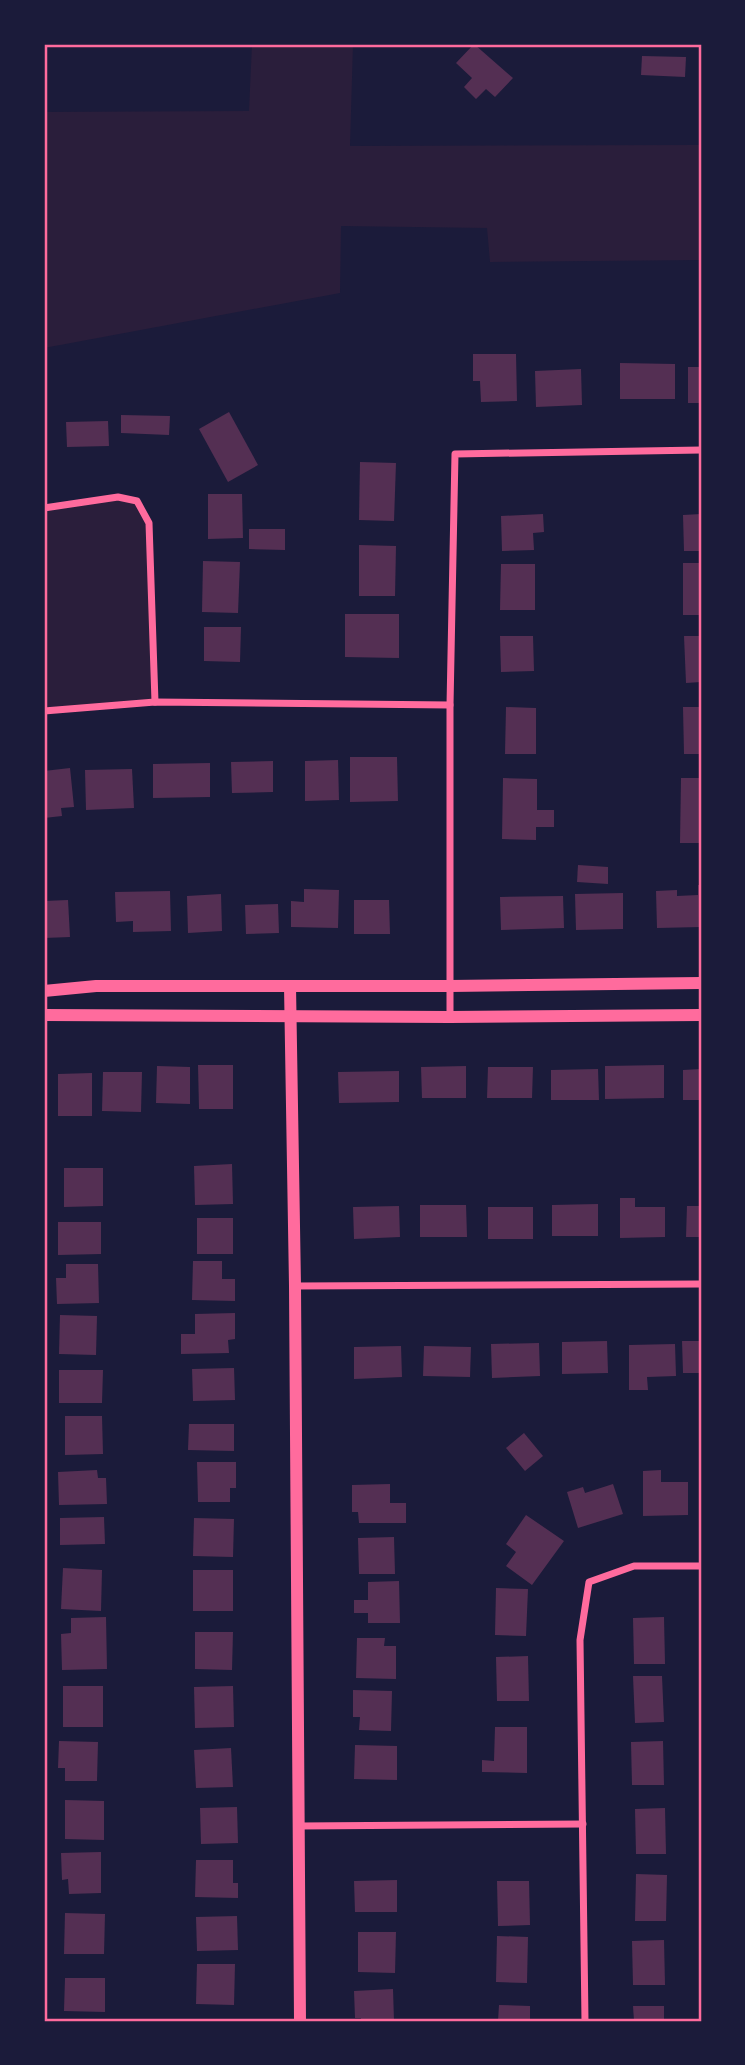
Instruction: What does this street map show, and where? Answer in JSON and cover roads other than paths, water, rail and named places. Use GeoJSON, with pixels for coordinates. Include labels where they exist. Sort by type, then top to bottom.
{"type":"FeatureCollection","features":[{"type":"Feature","properties":{"kind":"street"},"geometry":{"type":"LineString","coordinates":[[450,1017],[450,705],[455,454],[701,450]]}},
{"type":"Feature","properties":{"kind":"street"},"geometry":{"type":"LineString","coordinates":[[44,508],[118,497],[137,501],[149,523],[155,702]]}},
{"type":"Feature","properties":{"kind":"street"},"geometry":{"type":"LineString","coordinates":[[44,711],[155,702],[450,705]]}},
{"type":"Feature","properties":{"kind":"street"},"geometry":{"type":"LineString","coordinates":[[44,991],[96,986],[701,983]]}},
{"type":"Feature","properties":{"kind":"street"},"geometry":{"type":"LineString","coordinates":[[290,986],[295,1286],[300,2021]]}},
{"type":"Feature","properties":{"kind":"street"},"geometry":{"type":"LineString","coordinates":[[44,1015],[701,1015]]}},
{"type":"Feature","properties":{"kind":"street"},"geometry":{"type":"LineString","coordinates":[[295,1286],[701,1284]]}},
{"type":"Feature","properties":{"kind":"street"},"geometry":{"type":"LineString","coordinates":[[585,2021],[580,1640],[589,1582],[634,1566],[701,1566]]}},
{"type":"Feature","properties":{"kind":"street"},"geometry":{"type":"LineString","coordinates":[[299,1826],[583,1824]]}}]}
